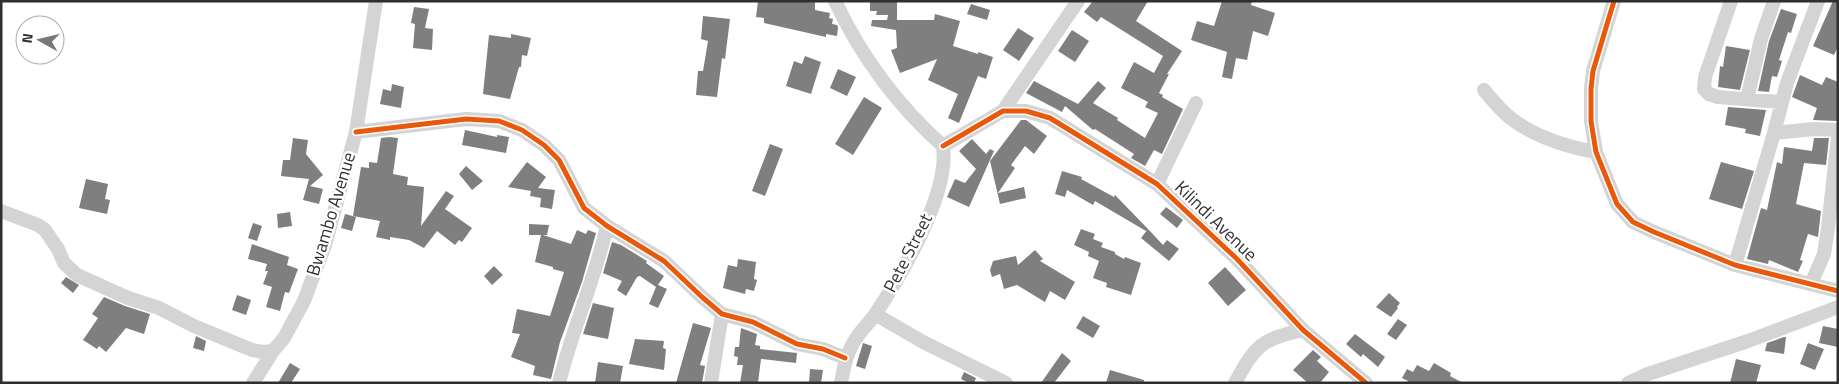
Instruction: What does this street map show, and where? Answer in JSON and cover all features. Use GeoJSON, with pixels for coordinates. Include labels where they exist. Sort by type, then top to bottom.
{"type":"FeatureCollection","features":[{"type":"Feature","properties":{"kind":"street","name":"Bwambo Avenue"},"geometry":{"type":"LineString","coordinates":[[253,383],[273,351],[284,338],[304,301],[325,245],[356,132],[376,1]]}},
{"type":"Feature","properties":{"kind":"street"},"geometry":{"type":"LineString","coordinates":[[835,1],[846,25],[893,96],[921,126],[944,146],[1003,111],[1078,1]]}},
{"type":"Feature","properties":{"kind":"street"},"geometry":{"type":"LineString","coordinates":[[1614,1],[1594,71],[1591,89],[1591,121],[1596,152],[1618,204],[1634,222],[1735,265],[1838,291]]}},
{"type":"Feature","properties":{"kind":"street"},"geometry":{"type":"LineString","coordinates":[[1731,1],[1705,77],[1704,90],[1718,97],[1781,102]]}},
{"type":"Feature","properties":{"kind":"street"},"geometry":{"type":"LineString","coordinates":[[1747,99],[1761,39],[1774,1]]}},
{"type":"Feature","properties":{"kind":"street"},"geometry":{"type":"LineString","coordinates":[[1735,265],[1774,133],[1781,102],[1818,1]]}},
{"type":"Feature","properties":{"kind":"street"},"geometry":{"type":"LineString","coordinates":[[1484,90],[1514,121],[1541,136],[1573,148],[1596,152]]}},
{"type":"Feature","properties":{"kind":"street"},"geometry":{"type":"LineString","coordinates":[[1157,184],[1196,103]]}},
{"type":"Feature","properties":{"kind":"street","name":"Kilindi Avenue"},"geometry":{"type":"LineString","coordinates":[[1003,111],[1026,111],[1050,118],[1157,184],[1236,259],[1303,330],[1366,383]]}},
{"type":"Feature","properties":{"kind":"street"},"geometry":{"type":"LineString","coordinates":[[356,132],[466,118],[499,122],[522,130],[544,145],[559,160],[584,208],[607,226],[664,261],[722,314],[754,322],[797,344],[823,349],[845,358]]}},
{"type":"Feature","properties":{"kind":"street"},"geometry":{"type":"LineString","coordinates":[[1774,133],[1814,129],[1838,130]]}},
{"type":"Feature","properties":{"kind":"street"},"geometry":{"type":"LineString","coordinates":[[1811,284],[1824,254],[1838,136]]}},
{"type":"Feature","properties":{"kind":"street","name":"Pete Street"},"geometry":{"type":"LineString","coordinates":[[841,383],[845,358],[858,336],[875,314],[922,234],[942,178],[945,159],[944,146]]}},
{"type":"Feature","properties":{"kind":"street"},"geometry":{"type":"LineString","coordinates":[[1,211],[38,225],[45,230],[58,249],[64,263],[77,275],[121,295],[159,308],[194,326],[252,350],[262,352],[273,351]]}},
{"type":"Feature","properties":{"kind":"street"},"geometry":{"type":"LineString","coordinates":[[559,383],[583,302],[597,265],[607,226]]}},
{"type":"Feature","properties":{"kind":"street"},"geometry":{"type":"LineString","coordinates":[[1628,383],[1645,375],[1748,341],[1838,307]]}},
{"type":"Feature","properties":{"kind":"street"},"geometry":{"type":"LineString","coordinates":[[711,383],[722,314]]}},
{"type":"Feature","properties":{"kind":"street"},"geometry":{"type":"LineString","coordinates":[[875,314],[923,342],[1006,383]]}},
{"type":"Feature","properties":{"kind":"street"},"geometry":{"type":"LineString","coordinates":[[1235,383],[1256,350],[1266,341],[1303,330]]}},
{"type":"Feature","properties":{"kind":"building"},"geometry":{"type":"Polygon","coordinates":[[[758,1],[815,1],[815,10],[830,13],[829,18],[833,19],[832,24],[838,27],[837,36],[826,34],[826,37],[764,23],[764,18],[756,17],[758,1]]]}},
{"type":"Feature","properties":{"kind":"building"},"geometry":{"type":"Polygon","coordinates":[[[870,1],[897,1],[897,20],[934,20],[935,14],[960,21],[953,46],[993,57],[986,79],[978,76],[959,123],[948,118],[958,94],[928,80],[937,59],[900,73],[891,50],[897,48],[896,30],[871,26],[872,20],[887,20],[888,15],[876,15],[877,11],[870,11],[870,1]]]}},
{"type":"Feature","properties":{"kind":"building"},"geometry":{"type":"Polygon","coordinates":[[[1093,1],[1148,1],[1136,21],[1182,51],[1167,74],[1169,74],[1159,93],[1163,95],[1162,97],[1183,109],[1162,154],[1154,150],[1145,166],[1131,158],[1134,154],[1095,129],[1093,130],[1065,106],[1062,112],[1026,93],[1034,81],[1078,104],[1098,81],[1106,88],[1093,103],[1118,118],[1117,120],[1145,138],[1158,113],[1145,107],[1148,102],[1121,88],[1134,62],[1154,73],[1163,56],[1101,17],[1097,22],[1084,12],[1093,1]]]}},
{"type":"Feature","properties":{"kind":"building"},"geometry":{"type":"Polygon","coordinates":[[[1222,1],[1252,1],[1251,5],[1275,13],[1268,36],[1253,31],[1247,60],[1236,58],[1232,79],[1222,77],[1227,52],[1191,40],[1197,21],[1214,26],[1222,1]]]}},
{"type":"Feature","properties":{"kind":"building"},"geometry":{"type":"Polygon","coordinates":[[[1833,1],[1838,1],[1838,46],[1834,55],[1813,46],[1833,1]]]}},
{"type":"Feature","properties":{"kind":"building"},"geometry":{"type":"Polygon","coordinates":[[[971,4],[990,10],[987,20],[967,14],[971,4]]]}},
{"type":"Feature","properties":{"kind":"building"},"geometry":{"type":"Polygon","coordinates":[[[414,7],[429,9],[425,28],[433,29],[432,50],[413,48],[415,24],[411,23],[414,7]]]}},
{"type":"Feature","properties":{"kind":"building"},"geometry":{"type":"Polygon","coordinates":[[[1781,9],[1797,14],[1791,33],[1788,32],[1779,60],[1782,61],[1777,77],[1772,76],[1769,92],[1758,91],[1769,41],[1781,9]]]}},
{"type":"Feature","properties":{"kind":"building"},"geometry":{"type":"Polygon","coordinates":[[[703,16],[730,19],[725,59],[722,58],[717,97],[696,95],[698,71],[703,71],[708,41],[701,39],[703,16]]]}},
{"type":"Feature","properties":{"kind":"building"},"geometry":{"type":"Polygon","coordinates":[[[1018,28],[1034,38],[1019,61],[1003,50],[1018,28]]]}},
{"type":"Feature","properties":{"kind":"building"},"geometry":{"type":"Polygon","coordinates":[[[1072,30],[1089,41],[1075,62],[1058,51],[1072,30]]]}},
{"type":"Feature","properties":{"kind":"building"},"geometry":{"type":"Polygon","coordinates":[[[511,34],[531,38],[527,56],[522,55],[521,67],[519,67],[510,99],[483,94],[489,35],[511,38],[511,34]]]}},
{"type":"Feature","properties":{"kind":"building"},"geometry":{"type":"Polygon","coordinates":[[[1726,46],[1750,50],[1740,90],[1718,87],[1720,66],[1723,67],[1726,46]]]}},
{"type":"Feature","properties":{"kind":"building"},"geometry":{"type":"Polygon","coordinates":[[[805,56],[821,62],[811,94],[786,86],[794,61],[802,64],[805,56]]]}},
{"type":"Feature","properties":{"kind":"building"},"geometry":{"type":"Polygon","coordinates":[[[838,69],[856,77],[847,96],[830,88],[838,69]]]}},
{"type":"Feature","properties":{"kind":"building"},"geometry":{"type":"Polygon","coordinates":[[[1800,75],[1822,85],[1826,77],[1838,82],[1837,121],[1813,120],[1817,108],[1792,97],[1800,75]]]}},
{"type":"Feature","properties":{"kind":"building"},"geometry":{"type":"Polygon","coordinates":[[[392,84],[404,87],[401,108],[380,104],[383,89],[391,91],[392,84]]]}},
{"type":"Feature","properties":{"kind":"building"},"geometry":{"type":"Polygon","coordinates":[[[864,97],[882,108],[853,155],[835,144],[864,97]]]}},
{"type":"Feature","properties":{"kind":"building"},"geometry":{"type":"Polygon","coordinates":[[[1728,107],[1766,110],[1760,136],[1745,133],[1746,129],[1725,125],[1728,107]]]}},
{"type":"Feature","properties":{"kind":"building"},"geometry":{"type":"Polygon","coordinates":[[[1021,120],[1026,120],[1047,136],[1034,154],[1025,146],[1011,165],[1015,168],[998,193],[1024,187],[1026,198],[1000,204],[990,161],[1021,120]]]}},
{"type":"Feature","properties":{"kind":"building"},"geometry":{"type":"Polygon","coordinates":[[[465,130],[497,137],[497,135],[509,137],[506,153],[462,145],[465,130]]]}},
{"type":"Feature","properties":{"kind":"building"},"geometry":{"type":"Polygon","coordinates":[[[293,138],[308,140],[306,154],[323,175],[310,186],[323,189],[319,204],[303,200],[309,179],[281,176],[283,160],[290,160],[293,138]]]}},
{"type":"Feature","properties":{"kind":"building"},"geometry":{"type":"Polygon","coordinates":[[[381,138],[398,138],[393,174],[408,177],[407,185],[424,187],[421,226],[446,191],[454,196],[445,209],[472,228],[462,242],[459,240],[455,245],[437,231],[424,248],[409,240],[390,237],[390,240],[376,237],[380,221],[353,216],[361,167],[369,168],[369,162],[377,163],[381,138]]]}},
{"type":"Feature","properties":{"kind":"building"},"geometry":{"type":"Polygon","coordinates":[[[1814,138],[1829,138],[1826,165],[1804,163],[1796,204],[1821,211],[1818,237],[1808,234],[1800,260],[1803,261],[1798,272],[1769,260],[1768,264],[1747,259],[1761,208],[1767,210],[1777,162],[1782,164],[1784,147],[1812,151],[1814,138]]]}},
{"type":"Feature","properties":{"kind":"building"},"geometry":{"type":"Polygon","coordinates":[[[972,139],[986,154],[990,149],[994,151],[969,207],[947,197],[955,179],[965,183],[976,169],[959,151],[972,139]]]}},
{"type":"Feature","properties":{"kind":"building"},"geometry":{"type":"Polygon","coordinates":[[[770,144],[783,149],[765,196],[752,191],[770,144]]]}},
{"type":"Feature","properties":{"kind":"building"},"geometry":{"type":"Polygon","coordinates":[[[527,162],[546,177],[538,188],[555,190],[552,209],[540,207],[541,198],[530,196],[531,191],[508,187],[527,162]]]}},
{"type":"Feature","properties":{"kind":"building"},"geometry":{"type":"Polygon","coordinates":[[[1721,162],[1754,171],[1742,209],[1709,199],[1721,162]]]}},
{"type":"Feature","properties":{"kind":"building"},"geometry":{"type":"Polygon","coordinates":[[[466,166],[483,181],[472,190],[459,174],[466,166]]]}},
{"type":"Feature","properties":{"kind":"building"},"geometry":{"type":"Polygon","coordinates":[[[1062,171],[1082,177],[1081,179],[1114,197],[1115,195],[1148,229],[1146,231],[1095,201],[1093,205],[1067,190],[1065,197],[1055,194],[1062,171]]]}},
{"type":"Feature","properties":{"kind":"building"},"geometry":{"type":"Polygon","coordinates":[[[86,179],[108,184],[105,199],[110,200],[107,214],[79,208],[86,179]]]}},
{"type":"Feature","properties":{"kind":"building"},"geometry":{"type":"Polygon","coordinates":[[[1166,207],[1183,220],[1177,228],[1160,214],[1166,207]]]}},
{"type":"Feature","properties":{"kind":"building"},"geometry":{"type":"Polygon","coordinates":[[[290,212],[292,226],[278,228],[277,214],[290,212]]]}},
{"type":"Feature","properties":{"kind":"building"},"geometry":{"type":"Polygon","coordinates":[[[345,214],[356,217],[352,231],[341,228],[345,214]]]}},
{"type":"Feature","properties":{"kind":"building"},"geometry":{"type":"Polygon","coordinates":[[[253,223],[262,226],[257,241],[248,238],[253,223]]]}},
{"type":"Feature","properties":{"kind":"building"},"geometry":{"type":"Polygon","coordinates":[[[529,224],[549,225],[547,235],[543,235],[571,244],[577,230],[586,234],[588,230],[596,233],[582,282],[560,342],[551,379],[533,375],[535,366],[511,357],[520,334],[512,333],[517,309],[550,316],[564,272],[535,262],[541,235],[529,235],[529,224]]]}},
{"type":"Feature","properties":{"kind":"building"},"geometry":{"type":"Polygon","coordinates":[[[1081,229],[1095,234],[1093,239],[1103,243],[1101,247],[1115,252],[1115,254],[1124,259],[1125,257],[1141,263],[1131,295],[1106,287],[1107,283],[1093,278],[1099,261],[1088,256],[1089,252],[1074,245],[1081,229]]]}},
{"type":"Feature","properties":{"kind":"building"},"geometry":{"type":"Polygon","coordinates":[[[1148,229],[1163,245],[1167,240],[1179,249],[1169,261],[1141,238],[1148,229]]]}},
{"type":"Feature","properties":{"kind":"building"},"geometry":{"type":"Polygon","coordinates":[[[612,242],[621,245],[647,261],[646,263],[664,276],[658,285],[667,289],[658,308],[649,304],[656,287],[640,276],[637,277],[626,296],[617,290],[622,281],[603,273],[612,242]]]}},
{"type":"Feature","properties":{"kind":"building"},"geometry":{"type":"Polygon","coordinates":[[[252,244],[289,257],[287,265],[298,269],[289,293],[285,292],[280,311],[266,307],[272,287],[263,284],[268,271],[265,271],[267,264],[248,259],[252,244]]]}},
{"type":"Feature","properties":{"kind":"building"},"geometry":{"type":"Polygon","coordinates":[[[1035,250],[1043,259],[1040,261],[1075,282],[1065,300],[1050,291],[1045,302],[1017,285],[1004,289],[1000,274],[992,277],[990,270],[993,261],[1016,256],[1018,265],[1035,250]]]}},
{"type":"Feature","properties":{"kind":"building"},"geometry":{"type":"Polygon","coordinates":[[[738,259],[756,262],[754,279],[757,280],[754,291],[746,289],[745,294],[723,288],[728,265],[737,267],[738,259]]]}},
{"type":"Feature","properties":{"kind":"building"},"geometry":{"type":"Polygon","coordinates":[[[494,266],[503,275],[492,285],[484,276],[494,266]]]}},
{"type":"Feature","properties":{"kind":"building"},"geometry":{"type":"Polygon","coordinates":[[[1225,267],[1246,290],[1228,306],[1208,283],[1225,267]]]}},
{"type":"Feature","properties":{"kind":"building"},"geometry":{"type":"Polygon","coordinates":[[[66,277],[79,285],[73,293],[61,283],[66,277]]]}},
{"type":"Feature","properties":{"kind":"building"},"geometry":{"type":"Polygon","coordinates":[[[1389,293],[1400,303],[1391,317],[1376,307],[1389,293]]]}},
{"type":"Feature","properties":{"kind":"building"},"geometry":{"type":"Polygon","coordinates":[[[237,295],[251,300],[246,315],[232,310],[237,295]]]}},
{"type":"Feature","properties":{"kind":"building"},"geometry":{"type":"Polygon","coordinates":[[[104,297],[150,314],[144,334],[126,328],[106,352],[99,346],[97,349],[83,340],[98,318],[92,314],[104,297]]]}},
{"type":"Feature","properties":{"kind":"building"},"geometry":{"type":"Polygon","coordinates":[[[593,303],[614,308],[608,339],[583,334],[593,303]]]}},
{"type":"Feature","properties":{"kind":"building"},"geometry":{"type":"Polygon","coordinates":[[[1083,316],[1100,326],[1093,338],[1076,328],[1083,316]]]}},
{"type":"Feature","properties":{"kind":"building"},"geometry":{"type":"Polygon","coordinates":[[[1398,319],[1407,325],[1396,340],[1387,334],[1398,319]]]}},
{"type":"Feature","properties":{"kind":"building"},"geometry":{"type":"Polygon","coordinates":[[[693,323],[711,328],[700,365],[705,366],[702,383],[676,383],[693,323]]]}},
{"type":"Feature","properties":{"kind":"building"},"geometry":{"type":"Polygon","coordinates":[[[1823,326],[1838,329],[1838,347],[1819,343],[1823,326]]]}},
{"type":"Feature","properties":{"kind":"building"},"geometry":{"type":"Polygon","coordinates":[[[741,328],[757,334],[755,345],[760,346],[760,349],[797,353],[796,363],[761,359],[758,383],[740,383],[743,365],[737,365],[738,357],[734,356],[735,347],[739,347],[741,328]]]}},
{"type":"Feature","properties":{"kind":"building"},"geometry":{"type":"Polygon","coordinates":[[[1355,334],[1385,357],[1378,367],[1363,354],[1361,357],[1346,344],[1355,334]]]}},
{"type":"Feature","properties":{"kind":"building"},"geometry":{"type":"Polygon","coordinates":[[[196,336],[206,341],[204,351],[193,348],[196,336]]]}},
{"type":"Feature","properties":{"kind":"building"},"geometry":{"type":"Polygon","coordinates":[[[1786,337],[1784,354],[1765,351],[1767,343],[1786,337]]]}},
{"type":"Feature","properties":{"kind":"building"},"geometry":{"type":"Polygon","coordinates":[[[635,339],[664,341],[663,348],[666,349],[664,370],[629,364],[635,339]]]}},
{"type":"Feature","properties":{"kind":"building"},"geometry":{"type":"Polygon","coordinates":[[[863,343],[872,346],[865,369],[856,366],[863,343]]]}},
{"type":"Feature","properties":{"kind":"building"},"geometry":{"type":"Polygon","coordinates":[[[1808,343],[1824,349],[1815,370],[1800,364],[1808,343]]]}},
{"type":"Feature","properties":{"kind":"building"},"geometry":{"type":"Polygon","coordinates":[[[1313,350],[1321,357],[1317,361],[1329,372],[1320,383],[1308,383],[1293,370],[1313,350]]]}},
{"type":"Feature","properties":{"kind":"building"},"geometry":{"type":"Polygon","coordinates":[[[1062,353],[1071,361],[1054,383],[1041,383],[1062,353]]]}},
{"type":"Feature","properties":{"kind":"building"},"geometry":{"type":"Polygon","coordinates":[[[1736,359],[1761,365],[1756,383],[1730,383],[1736,359]]]}},
{"type":"Feature","properties":{"kind":"building"},"geometry":{"type":"Polygon","coordinates":[[[598,362],[623,366],[620,383],[595,383],[598,362]]]}},
{"type":"Feature","properties":{"kind":"building"},"geometry":{"type":"Polygon","coordinates":[[[290,363],[300,369],[291,383],[278,383],[290,363]]]}},
{"type":"Feature","properties":{"kind":"building"},"geometry":{"type":"Polygon","coordinates":[[[1434,363],[1451,373],[1450,376],[1463,383],[1407,383],[1408,381],[1402,378],[1407,369],[1413,372],[1417,365],[1429,371],[1434,363]]]}},
{"type":"Feature","properties":{"kind":"building"},"geometry":{"type":"Polygon","coordinates":[[[810,369],[823,370],[821,383],[809,383],[810,369]]]}},
{"type":"Feature","properties":{"kind":"building"},"geometry":{"type":"Polygon","coordinates":[[[1110,370],[1144,380],[1144,383],[1106,383],[1110,370]]]}},
{"type":"Feature","properties":{"kind":"building"},"geometry":{"type":"Polygon","coordinates":[[[964,372],[976,378],[974,383],[961,379],[964,372]]]}},
{"type":"Feature","properties":{"kind":"cycle path"},"geometry":{"type":"LineString","coordinates":[[1614,1],[1593,71],[1591,121],[1596,152],[1617,204],[1633,222],[1735,265],[1838,291]]}},
{"type":"Feature","properties":{"kind":"cycle path"},"geometry":{"type":"LineString","coordinates":[[943,146],[1003,111],[1026,111],[1050,118],[1157,184],[1237,259],[1303,330],[1366,383]]}},
{"type":"Feature","properties":{"kind":"cycle path"},"geometry":{"type":"LineString","coordinates":[[356,132],[466,119],[499,121],[522,130],[544,145],[559,160],[584,208],[607,226],[664,261],[722,314],[753,322],[797,344],[823,349],[845,358]]}}]}
